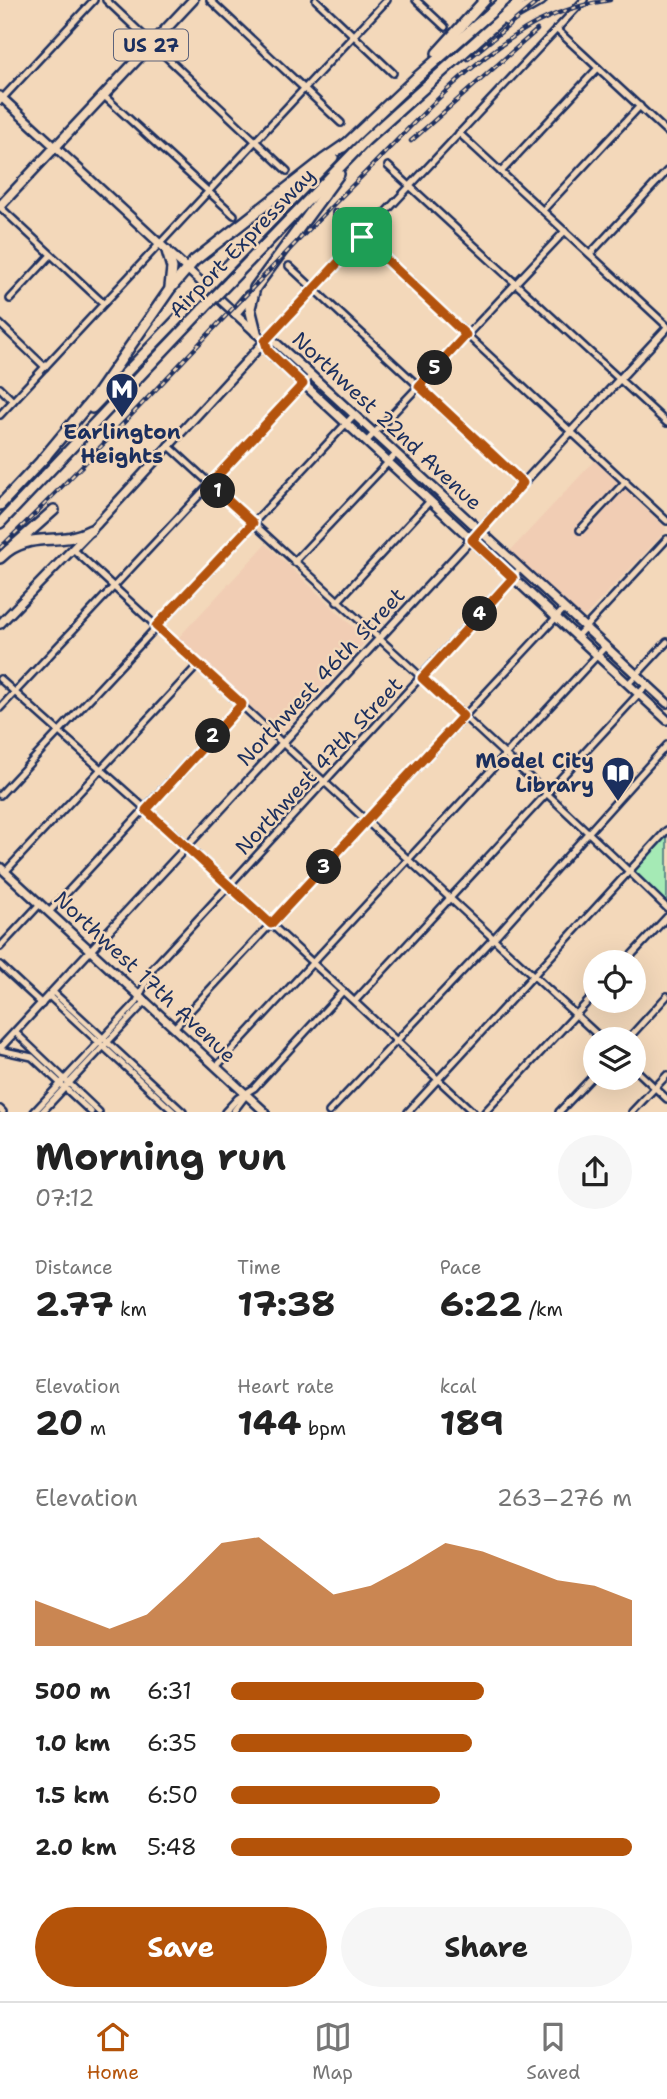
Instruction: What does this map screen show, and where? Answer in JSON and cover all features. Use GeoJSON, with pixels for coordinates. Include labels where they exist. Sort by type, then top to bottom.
{"type":"FeatureCollection","features":[{"type":"Feature","properties":{"kind":"highway"},"geometry":{"type":"LineString","coordinates":[[415,79],[485,0]]}},
{"type":"Feature","properties":{"kind":"highway","name":"Airport Expressway"},"geometry":{"type":"LineString","coordinates":[[0,505],[346,144],[505,0]]}},
{"type":"Feature","properties":{"kind":"highway","name":"Airport Expressway"},"geometry":{"type":"LineString","coordinates":[[0,523],[366,140],[522,0]]}},
{"type":"Feature","properties":{"kind":"highway"},"geometry":{"type":"LineString","coordinates":[[489,29],[541,0]]}},
{"type":"Feature","properties":{"kind":"highway"},"geometry":{"type":"LineString","coordinates":[[235,313],[319,198],[366,140]]}},
{"type":"Feature","properties":{"kind":"highway"},"geometry":{"type":"LineString","coordinates":[[43,460],[97,394],[170,289],[194,261],[346,144]]}},
{"type":"Feature","properties":{"kind":"highway"},"geometry":{"type":"LineString","coordinates":[[167,251],[172,273],[170,289]]}},
{"type":"Feature","properties":{"kind":"highway"},"geometry":{"type":"LineString","coordinates":[[255,288],[250,308],[256,332]]}},
{"type":"Feature","properties":{"kind":"highway"},"geometry":{"type":"LineString","coordinates":[[4,555],[54,510]]}},
{"type":"Feature","properties":{"kind":"highway"},"geometry":{"type":"LineString","coordinates":[[4,555],[27,540],[72,538],[91,530]]}},
{"type":"Feature","properties":{"kind":"main road","name":"US 27"},"geometry":{"type":"LineString","coordinates":[[0,206],[193,0]]}},
{"type":"Feature","properties":{"kind":"main road","name":"Northwest 22nd Avenue"},"geometry":{"type":"LineString","coordinates":[[1,98],[256,332],[265,341],[268,351],[667,720]]}},
{"type":"Feature","properties":{"kind":"main road","name":"Northwest 22nd Avenue"},"geometry":{"type":"LineString","coordinates":[[265,341],[275,342],[312,375],[667,703]]}},
{"type":"Feature","properties":{"kind":"main road"},"geometry":{"type":"LineString","coordinates":[[0,625],[265,341]]}},
{"type":"Feature","properties":{"kind":"main road","name":"Northwest 17th Avenue"},"geometry":{"type":"LineString","coordinates":[[3,870],[265,1112]]}},
{"type":"Feature","properties":{"kind":"street"},"geometry":{"type":"LineString","coordinates":[[1,98],[94,0]]}},
{"type":"Feature","properties":{"kind":"street"},"geometry":{"type":"LineString","coordinates":[[106,0],[287,171]]}},
{"type":"Feature","properties":{"kind":"street"},"geometry":{"type":"LineString","coordinates":[[210,0],[341,123]]}},
{"type":"Feature","properties":{"kind":"street"},"geometry":{"type":"LineString","coordinates":[[316,0],[393,73]]}},
{"type":"Feature","properties":{"kind":"street"},"geometry":{"type":"LineString","coordinates":[[0,415],[387,0]]}},
{"type":"Feature","properties":{"kind":"street"},"geometry":{"type":"LineString","coordinates":[[415,0],[445,27]]}},
{"type":"Feature","properties":{"kind":"street"},"geometry":{"type":"LineString","coordinates":[[265,341],[583,0]]}},
{"type":"Feature","properties":{"kind":"street"},"geometry":{"type":"LineString","coordinates":[[556,29],[667,132]]}},
{"type":"Feature","properties":{"kind":"street"},"geometry":{"type":"LineString","coordinates":[[501,172],[598,68]]}},
{"type":"Feature","properties":{"kind":"street"},"geometry":{"type":"LineString","coordinates":[[103,95],[234,215]]}},
{"type":"Feature","properties":{"kind":"street"},"geometry":{"type":"LineString","coordinates":[[543,210],[640,106]]}},
{"type":"Feature","properties":{"kind":"street"},"geometry":{"type":"LineString","coordinates":[[459,133],[667,327]]}},
{"type":"Feature","properties":{"kind":"street"},"geometry":{"type":"LineString","coordinates":[[388,166],[667,423]]}},
{"type":"Feature","properties":{"kind":"street"},"geometry":{"type":"LineString","coordinates":[[590,254],[667,171]]}},
{"type":"Feature","properties":{"kind":"street"},"geometry":{"type":"LineString","coordinates":[[0,206],[103,303]]}},
{"type":"Feature","properties":{"kind":"street"},"geometry":{"type":"LineString","coordinates":[[336,213],[667,521]]}},
{"type":"Feature","properties":{"kind":"street"},"geometry":{"type":"LineString","coordinates":[[366,442],[565,231]]}},
{"type":"Feature","properties":{"kind":"street"},"geometry":{"type":"LineString","coordinates":[[10,299],[51,255]]}},
{"type":"Feature","properties":{"kind":"street"},"geometry":{"type":"LineString","coordinates":[[289,266],[523,483]]}},
{"type":"Feature","properties":{"kind":"street"},"geometry":{"type":"LineString","coordinates":[[0,324],[46,367]]}},
{"type":"Feature","properties":{"kind":"street","name":"Northwest 46th Street"},"geometry":{"type":"LineString","coordinates":[[0,1049],[667,327]]}},
{"type":"Feature","properties":{"kind":"street"},"geometry":{"type":"LineString","coordinates":[[0,708],[312,375]]}},
{"type":"Feature","properties":{"kind":"street"},"geometry":{"type":"LineString","coordinates":[[0,388],[13,401]]}},
{"type":"Feature","properties":{"kind":"street"},"geometry":{"type":"LineString","coordinates":[[0,795],[354,415]]}},
{"type":"Feature","properties":{"kind":"street"},"geometry":{"type":"LineString","coordinates":[[168,445],[506,754],[667,908]]}},
{"type":"Feature","properties":{"kind":"street"},"geometry":{"type":"LineString","coordinates":[[295,562],[396,454]]}},
{"type":"Feature","properties":{"kind":"street"},"geometry":{"type":"LineString","coordinates":[[580,530],[626,481]]}},
{"type":"Feature","properties":{"kind":"street"},"geometry":{"type":"LineString","coordinates":[[337,602],[430,501]]}},
{"type":"Feature","properties":{"kind":"street"},"geometry":{"type":"LineString","coordinates":[[577,636],[667,539]]}},
{"type":"Feature","properties":{"kind":"street"},"geometry":{"type":"LineString","coordinates":[[73,549],[590,1027]]}},
{"type":"Feature","properties":{"kind":"street","name":"Northwest 47th Street"},"geometry":{"type":"LineString","coordinates":[[34,1112],[42,1109],[124,1021],[136,1003],[143,999],[153,968],[520,569]]}},
{"type":"Feature","properties":{"kind":"street"},"geometry":{"type":"LineString","coordinates":[[174,1028],[564,609]]}},
{"type":"Feature","properties":{"kind":"street"},"geometry":{"type":"LineString","coordinates":[[628,684],[667,642]]}},
{"type":"Feature","properties":{"kind":"street"},"geometry":{"type":"LineString","coordinates":[[216,1066],[605,647]]}},
{"type":"Feature","properties":{"kind":"street"},"geometry":{"type":"LineString","coordinates":[[3,870],[198,665]]}},
{"type":"Feature","properties":{"kind":"street"},"geometry":{"type":"LineString","coordinates":[[0,679],[188,847],[473,1112]]}},
{"type":"Feature","properties":{"kind":"street"},"geometry":{"type":"LineString","coordinates":[[355,1001],[646,686]]}},
{"type":"Feature","properties":{"kind":"street"},"geometry":{"type":"LineString","coordinates":[[49,912],[242,704]]}},
{"type":"Feature","properties":{"kind":"street"},"geometry":{"type":"LineString","coordinates":[[329,1112],[494,938],[667,745]]}},
{"type":"Feature","properties":{"kind":"street"},"geometry":{"type":"LineString","coordinates":[[408,1112],[667,830]]}},
{"type":"Feature","properties":{"kind":"street"},"geometry":{"type":"LineString","coordinates":[[0,947],[40,904]]}},
{"type":"Feature","properties":{"kind":"street"},"geometry":{"type":"LineString","coordinates":[[636,950],[667,917]]}},
{"type":"Feature","properties":{"kind":"street"},"geometry":{"type":"LineString","coordinates":[[0,965],[42,1004]]}},
{"type":"Feature","properties":{"kind":"street"},"geometry":{"type":"LineString","coordinates":[[233,1112],[343,991]]}},
{"type":"Feature","properties":{"kind":"street"},"geometry":{"type":"LineString","coordinates":[[51,994],[168,1103],[183,1112]]}},
{"type":"Feature","properties":{"kind":"street"},"geometry":{"type":"LineString","coordinates":[[639,1027],[667,996]]}},
{"type":"Feature","properties":{"kind":"street"},"geometry":{"type":"LineString","coordinates":[[485,1112],[583,1007]]}},
{"type":"Feature","properties":{"kind":"street"},"geometry":{"type":"LineString","coordinates":[[15,1032],[34,1055],[99,1112]]}},
{"type":"Feature","properties":{"kind":"street"},"geometry":{"type":"LineString","coordinates":[[0,1049],[34,1055]]}},
{"type":"Feature","properties":{"kind":"street"},"geometry":{"type":"LineString","coordinates":[[632,1112],[667,1075]]}},
{"type":"Feature","properties":{"kind":"street"},"geometry":{"type":"LineString","coordinates":[[646,1079],[667,1099]]}},
{"type":"Feature","properties":{"kind":"street"},"geometry":{"type":"LineString","coordinates":[[65,1084],[91,1112]]}},
{"type":"Feature","properties":{"kind":"street"},"geometry":{"type":"LineString","coordinates":[[559,1112],[583,1087]]}},
{"type":"Feature","properties":{"kind":"street"},"geometry":{"type":"LineString","coordinates":[[225,1112],[238,1098],[246,1095]]}},
{"type":"Feature","properties":{"kind":"street"},"geometry":{"type":"LineString","coordinates":[[168,1103],[174,1112]]}},
{"type":"Feature","properties":{"kind":"shaded area"},"geometry":{"type":"Polygon","coordinates":[[[595,460],[666,528],[586,615],[582,616],[509,552],[595,460]]]}},
{"type":"Feature","properties":{"kind":"shaded area"},"geometry":{"type":"Polygon","coordinates":[[[266,544],[367,640],[283,732],[278,732],[177,639],[266,544]]]}},
{"type":"Feature","properties":{"kind":"green space"},"geometry":{"type":"Polygon","coordinates":[[[667,835],[667,904],[634,871],[667,835]]]}},
{"type":"Feature","properties":{"kind":"railway"},"geometry":{"type":"LineString","coordinates":[[468,59],[540,0]]}},
{"type":"Feature","properties":{"kind":"railway"},"geometry":{"type":"LineString","coordinates":[[0,548],[311,227],[472,67],[538,22],[573,8],[610,0]]}},
{"type":"Feature","properties":{"kind":"railway"},"geometry":{"type":"LineString","coordinates":[[411,141],[537,30]]}},
{"type":"Feature","properties":{"kind":"place","name":"Earlington Heights"},"geometry":{"type":"Point","coordinates":[122,419]}},
{"type":"Feature","properties":{"kind":"place","name":"Model City Library"},"geometry":{"type":"Point","coordinates":[618,803]}},
{"type":"Feature","properties":{"kind":"route"},"geometry":{"type":"LineString","coordinates":[[362,237],[466,335],[419,386],[523,483],[472,540],[513,578],[422,678],[463,716],[271,924],[146,810],[242,704],[156,626],[253,523],[210,484],[303,384],[268,351],[265,341],[362,237]]}}]}
